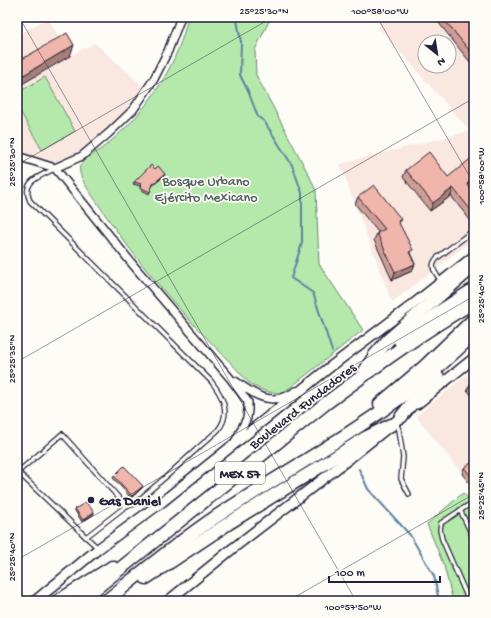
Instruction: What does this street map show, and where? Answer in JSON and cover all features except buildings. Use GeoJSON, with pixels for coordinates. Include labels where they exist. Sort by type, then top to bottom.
{"type":"FeatureCollection","features":[{"type":"Feature","properties":{"kind":"highway"},"geometry":{"type":"LineString","coordinates":[[362,376],[375,355],[390,339],[474,266]]}},
{"type":"Feature","properties":{"kind":"highway"},"geometry":{"type":"LineString","coordinates":[[362,376],[389,345],[401,334],[435,307],[474,280]]}},
{"type":"Feature","properties":{"kind":"highway"},"geometry":{"type":"LineString","coordinates":[[380,356],[442,310],[474,289]]}},
{"type":"Feature","properties":{"kind":"highway","name":"Boulevard Fundadores"},"geometry":{"type":"LineString","coordinates":[[80,601],[325,404],[362,376],[474,302]]}},
{"type":"Feature","properties":{"kind":"highway"},"geometry":{"type":"LineString","coordinates":[[332,444],[425,366],[474,319]]}},
{"type":"Feature","properties":{"kind":"highway","name":"MEX 57"},"geometry":{"type":"LineString","coordinates":[[106,601],[165,554],[215,518],[394,403],[430,374],[474,334]]}},
{"type":"Feature","properties":{"kind":"highway"},"geometry":{"type":"LineString","coordinates":[[112,601],[205,539],[341,458],[396,421],[428,386],[474,344]]}},
{"type":"Feature","properties":{"kind":"highway"},"geometry":{"type":"LineString","coordinates":[[58,601],[155,541]]}},
{"type":"Feature","properties":{"kind":"main road"},"geometry":{"type":"LineString","coordinates":[[34,601],[98,549],[162,502],[303,388],[474,256]]}},
{"type":"Feature","properties":{"kind":"main road"},"geometry":{"type":"LineString","coordinates":[[396,421],[474,358]]}},
{"type":"Feature","properties":{"kind":"main road"},"geometry":{"type":"LineString","coordinates":[[168,601],[341,458]]}},
{"type":"Feature","properties":{"kind":"street"},"geometry":{"type":"LineString","coordinates":[[55,168],[82,156],[109,134],[133,110],[154,79],[168,51],[181,17]]}},
{"type":"Feature","properties":{"kind":"street"},"geometry":{"type":"LineString","coordinates":[[17,156],[55,168],[134,266],[230,378],[248,402],[247,418],[235,442]]}},
{"type":"Feature","properties":{"kind":"street"},"geometry":{"type":"LineString","coordinates":[[230,378],[262,398],[283,398],[303,388]]}},
{"type":"Feature","properties":{"kind":"lane"},"geometry":{"type":"LineString","coordinates":[[55,168],[32,181],[28,188],[27,194],[30,201],[211,380],[224,400],[225,416],[218,430],[134,504]]}},
{"type":"Feature","properties":{"kind":"lane"},"geometry":{"type":"LineString","coordinates":[[441,281],[433,269],[434,262],[437,258],[474,230]]}},
{"type":"Feature","properties":{"kind":"lane"},"geometry":{"type":"LineString","coordinates":[[396,421],[400,430],[403,457],[400,479],[409,494]]}},
{"type":"Feature","properties":{"kind":"lane"},"geometry":{"type":"LineString","coordinates":[[98,549],[18,472],[62,434],[126,506]]}},
{"type":"Feature","properties":{"kind":"lane"},"geometry":{"type":"LineString","coordinates":[[86,538],[126,506],[141,502],[162,502]]}},
{"type":"Feature","properties":{"kind":"lane"},"geometry":{"type":"LineString","coordinates":[[467,506],[441,522],[440,530],[442,539],[469,601]]}},
{"type":"Feature","properties":{"kind":"lane"},"geometry":{"type":"LineString","coordinates":[[460,510],[474,538]]}},
{"type":"Feature","properties":{"kind":"shaded area"},"geometry":{"type":"Polygon","coordinates":[[[377,17],[474,17],[474,239],[392,302],[340,164],[470,131],[420,74],[457,74],[457,34],[417,34],[417,71],[380,29],[377,17]]]}},
{"type":"Feature","properties":{"kind":"shaded area"},"geometry":{"type":"Polygon","coordinates":[[[48,18],[70,56],[95,43],[147,90],[133,110],[93,147],[55,168],[17,156],[17,35],[48,18]]]}},
{"type":"Feature","properties":{"kind":"shaded area"},"geometry":{"type":"Polygon","coordinates":[[[474,369],[474,481],[470,484],[416,416],[474,369]]]}},
{"type":"Feature","properties":{"kind":"green space","name":"Bosque Urbano Ejército Mexicano"},"geometry":{"type":"Polygon","coordinates":[[[188,17],[271,17],[255,50],[256,75],[316,191],[319,264],[363,330],[283,392],[274,393],[264,391],[248,382],[194,325],[130,249],[82,179],[80,166],[82,163],[118,135],[132,121],[143,109],[163,80],[178,49],[188,17]]]}},
{"type":"Feature","properties":{"kind":"green space"},"geometry":{"type":"Polygon","coordinates":[[[45,77],[75,131],[42,150],[17,106],[17,93],[45,77]]]}},
{"type":"Feature","properties":{"kind":"green space"},"geometry":{"type":"Polygon","coordinates":[[[463,493],[472,501],[474,500],[474,601],[453,601],[444,566],[427,524],[463,493]]]}},
{"type":"Feature","properties":{"kind":"waterway"},"geometry":{"type":"LineString","coordinates":[[238,17],[237,20],[241,42],[240,75],[258,117],[264,121],[292,165],[302,193],[302,243],[291,278],[313,293],[332,351]]}},
{"type":"Feature","properties":{"kind":"waterway"},"geometry":{"type":"LineString","coordinates":[[359,469],[368,489],[410,535],[434,576],[439,601]]}},
{"type":"Feature","properties":{"kind":"place","name":"Gas Daniel"},"geometry":{"type":"Point","coordinates":[91,500]}}]}
